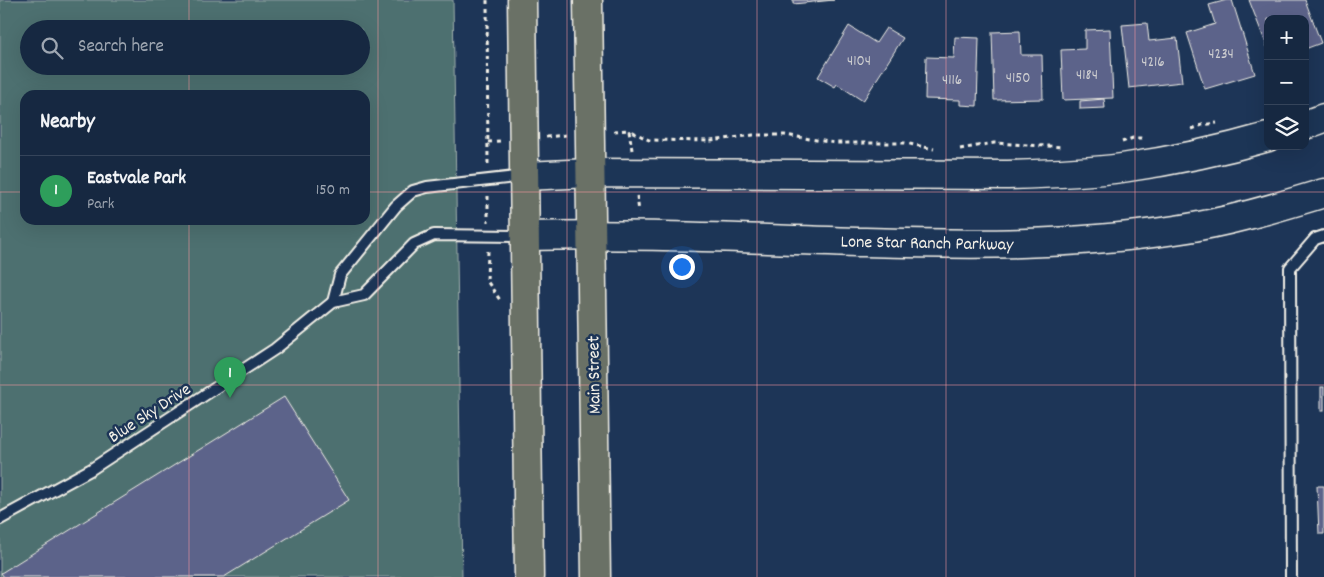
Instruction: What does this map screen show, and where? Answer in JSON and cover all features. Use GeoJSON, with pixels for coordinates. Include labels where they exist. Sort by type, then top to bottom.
{"type":"FeatureCollection","features":[{"type":"Feature","properties":{"kind":"main road"},"geometry":{"type":"LineString","coordinates":[[522,0],[529,577]]}},
{"type":"Feature","properties":{"kind":"main road","name":"Main Street"},"geometry":{"type":"LineString","coordinates":[[588,0],[596,577]]}},
{"type":"Feature","properties":{"kind":"main road"},"geometry":{"type":"LineString","coordinates":[[1309,124],[1324,118]]}},
{"type":"Feature","properties":{"kind":"main road"},"geometry":{"type":"LineString","coordinates":[[525,176],[591,173],[1007,175],[1120,168],[1230,148],[1264,138]]}},
{"type":"Feature","properties":{"kind":"main road","name":"Lone Star Ranch Parkway"},"geometry":{"type":"LineString","coordinates":[[525,236],[592,235],[970,244],[1073,241],[1177,230],[1227,220],[1324,193]]}},
{"type":"Feature","properties":{"kind":"lane"},"geometry":{"type":"LineString","coordinates":[[333,302],[340,274],[396,206],[413,191],[428,187],[525,176]]}},
{"type":"Feature","properties":{"kind":"lane","name":"Blue Sky Drive"},"geometry":{"type":"LineString","coordinates":[[0,520],[90,470],[275,349],[333,302],[364,295],[414,244],[423,239],[434,235],[525,236]]}},
{"type":"Feature","properties":{"kind":"lane"},"geometry":{"type":"LineString","coordinates":[[1291,577],[1290,268],[1315,239],[1324,236]]}},
{"type":"Feature","properties":{"kind":"path"},"geometry":{"type":"LineString","coordinates":[[487,0],[487,281],[500,298],[500,308]]}},
{"type":"Feature","properties":{"kind":"path"},"geometry":{"type":"LineString","coordinates":[[1186,131],[1202,125],[1225,123]]}},
{"type":"Feature","properties":{"kind":"path"},"geometry":{"type":"LineString","coordinates":[[488,142],[629,130],[649,140],[711,141],[753,135],[784,135],[835,143],[906,143],[938,150]]}},
{"type":"Feature","properties":{"kind":"path"},"geometry":{"type":"LineString","coordinates":[[629,130],[642,236]]}},
{"type":"Feature","properties":{"kind":"path"},"geometry":{"type":"LineString","coordinates":[[1116,144],[1133,138],[1152,138]]}},
{"type":"Feature","properties":{"kind":"path"},"geometry":{"type":"LineString","coordinates":[[956,149],[994,143],[1052,145],[1072,148]]}},
{"type":"Feature","properties":{"kind":"green space"},"geometry":{"type":"Polygon","coordinates":[[[0,0],[453,0],[462,577],[0,577],[0,0]]]}},
{"type":"Feature","properties":{"kind":"building"},"geometry":{"type":"Polygon","coordinates":[[[793,0],[834,0],[793,4],[793,0]]]}},
{"type":"Feature","properties":{"kind":"building"},"geometry":{"type":"Polygon","coordinates":[[[1232,0],[1255,74],[1205,89],[1187,33],[1215,24],[1209,5],[1232,0]]]}},
{"type":"Feature","properties":{"kind":"building"},"geometry":{"type":"Polygon","coordinates":[[[1249,0],[1305,0],[1321,43],[1309,48],[1309,15],[1264,15],[1264,39],[1249,0]]]}},
{"type":"Feature","properties":{"kind":"building"},"geometry":{"type":"Polygon","coordinates":[[[1147,23],[1149,41],[1177,38],[1182,82],[1129,88],[1122,25],[1147,23]]]}},
{"type":"Feature","properties":{"kind":"building"},"geometry":{"type":"Polygon","coordinates":[[[849,26],[876,43],[886,28],[903,38],[863,101],[837,84],[835,87],[818,77],[849,26]]]}},
{"type":"Feature","properties":{"kind":"building"},"geometry":{"type":"Polygon","coordinates":[[[1110,29],[1113,98],[1063,100],[1061,50],[1085,49],[1085,30],[1110,29]]]}},
{"type":"Feature","properties":{"kind":"building"},"geometry":{"type":"Polygon","coordinates":[[[1020,31],[1021,55],[1042,55],[1043,99],[994,100],[992,32],[1020,31]]]}},
{"type":"Feature","properties":{"kind":"building"},"geometry":{"type":"Polygon","coordinates":[[[955,37],[979,38],[977,106],[960,105],[960,100],[925,99],[926,57],[954,58],[955,37]]]}},
{"type":"Feature","properties":{"kind":"building"},"geometry":{"type":"Polygon","coordinates":[[[1104,99],[1105,108],[1080,109],[1080,101],[1104,99]]]}},
{"type":"Feature","properties":{"kind":"building"},"geometry":{"type":"Polygon","coordinates":[[[1321,387],[1324,387],[1324,411],[1321,411],[1321,387]]]}},
{"type":"Feature","properties":{"kind":"building"},"geometry":{"type":"Polygon","coordinates":[[[284,397],[349,500],[224,577],[4,577],[1,573],[284,397]]]}},
{"type":"Feature","properties":{"kind":"building"},"geometry":{"type":"Polygon","coordinates":[[[1317,486],[1324,486],[1324,534],[1319,534],[1317,486]]]}},
{"type":"Feature","properties":{"kind":"place","name":"Eastvale Park"},"geometry":{"type":"Point","coordinates":[230,398]}}]}
